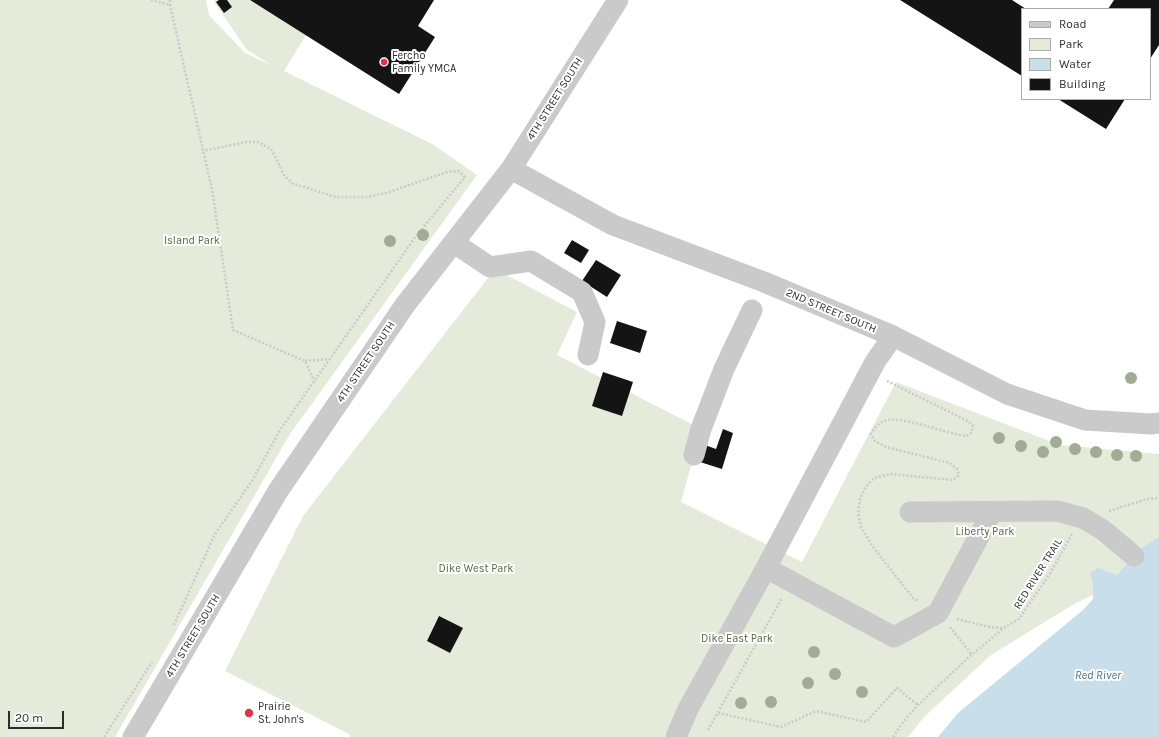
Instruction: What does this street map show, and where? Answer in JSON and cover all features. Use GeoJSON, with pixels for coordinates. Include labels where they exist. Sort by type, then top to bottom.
{"type":"FeatureCollection","features":[{"type":"Feature","properties":{"kind":"street","name":"4TH STREET SOUTH"},"geometry":{"type":"LineString","coordinates":[[133,737],[278,491],[405,305],[511,169],[618,0]]}},
{"type":"Feature","properties":{"kind":"street","name":"2ND STREET SOUTH"},"geometry":{"type":"LineString","coordinates":[[511,169],[613,225],[764,282],[893,336],[1006,394],[1085,420],[1151,424],[1159,423]]}},
{"type":"Feature","properties":{"kind":"street"},"geometry":{"type":"LineString","coordinates":[[454,243],[490,267],[531,261],[582,292],[595,322],[588,355]]}},
{"type":"Feature","properties":{"kind":"street"},"geometry":{"type":"LineString","coordinates":[[694,455],[701,429],[724,369],[752,310]]}},
{"type":"Feature","properties":{"kind":"street"},"geometry":{"type":"LineString","coordinates":[[676,737],[688,709],[766,568],[870,372],[893,336]]}},
{"type":"Feature","properties":{"kind":"street"},"geometry":{"type":"LineString","coordinates":[[910,512],[1057,511],[1084,518],[1103,530],[1134,556]]}},
{"type":"Feature","properties":{"kind":"street"},"geometry":{"type":"LineString","coordinates":[[766,568],[894,637],[938,612],[992,512]]}},
{"type":"Feature","properties":{"kind":"path"},"geometry":{"type":"LineString","coordinates":[[151,0],[170,5]]}},
{"type":"Feature","properties":{"kind":"path"},"geometry":{"type":"LineString","coordinates":[[170,0],[212,189],[233,330],[305,361],[330,359]]}},
{"type":"Feature","properties":{"kind":"path"},"geometry":{"type":"LineString","coordinates":[[173,628],[215,534],[252,482],[280,430],[416,236],[465,177],[458,171],[447,172],[367,198],[335,197],[292,183],[283,174],[271,149],[258,142],[246,142],[203,151]]}},
{"type":"Feature","properties":{"kind":"path"},"geometry":{"type":"LineString","coordinates":[[305,361],[315,382]]}},
{"type":"Feature","properties":{"kind":"path"},"geometry":{"type":"LineString","coordinates":[[870,372],[966,420],[973,426],[971,433],[966,436],[955,435],[897,419],[884,420],[876,426],[871,434],[876,441],[886,447],[950,463],[957,469],[959,475],[953,480],[890,474],[874,478],[865,488],[860,500],[858,514],[861,527],[873,547],[913,598],[938,612],[970,623],[1004,628]]}},
{"type":"Feature","properties":{"kind":"path"},"geometry":{"type":"LineString","coordinates":[[1084,518],[1159,498]]}},
{"type":"Feature","properties":{"kind":"path","name":"RED RIVER TRAIL"},"geometry":{"type":"LineString","coordinates":[[893,737],[918,705],[972,655],[1004,628],[1019,619],[1051,572],[1074,532],[1084,518]]}},
{"type":"Feature","properties":{"kind":"path"},"geometry":{"type":"LineString","coordinates":[[708,730],[792,582]]}},
{"type":"Feature","properties":{"kind":"path"},"geometry":{"type":"LineString","coordinates":[[938,612],[972,655]]}},
{"type":"Feature","properties":{"kind":"path"},"geometry":{"type":"LineString","coordinates":[[104,737],[154,660]]}},
{"type":"Feature","properties":{"kind":"path"},"geometry":{"type":"LineString","coordinates":[[718,713],[781,728],[816,711],[866,722],[897,688],[918,705]]}},
{"type":"Feature","properties":{"kind":"green space","name":"Island Park"},"geometry":{"type":"Polygon","coordinates":[[[0,0],[206,0],[209,15],[245,53],[271,65],[247,50],[214,2],[215,0],[249,0],[306,35],[284,71],[432,144],[477,175],[290,434],[115,737],[0,737],[0,0]]]}},
{"type":"Feature","properties":{"kind":"green space"},"geometry":{"type":"Polygon","coordinates":[[[495,269],[577,312],[557,355],[701,429],[681,502],[802,562],[896,382],[1060,445],[1159,454],[1159,564],[1074,604],[991,655],[924,717],[908,737],[350,737],[349,734],[225,671],[303,516],[495,269]]]}},
{"type":"Feature","properties":{"kind":"water","name":"Red River"},"geometry":{"type":"Polygon","coordinates":[[[1159,537],[1159,737],[938,737],[958,713],[1083,610],[1093,599],[1093,584],[1090,573],[1098,568],[1117,575],[1139,550],[1159,537]]]}},
{"type":"Feature","properties":{"kind":"building"},"geometry":{"type":"Polygon","coordinates":[[[219,0],[227,0],[232,7],[224,13],[216,2],[219,0]]]}},
{"type":"Feature","properties":{"kind":"building","name":"Fercho Family YMCA"},"geometry":{"type":"Polygon","coordinates":[[[250,0],[434,0],[418,26],[435,37],[399,94],[250,0]]]}},
{"type":"Feature","properties":{"kind":"building"},"geometry":{"type":"Polygon","coordinates":[[[900,0],[1012,0],[1024,8],[1021,8],[1021,75],[900,0]]]}},
{"type":"Feature","properties":{"kind":"building"},"geometry":{"type":"Polygon","coordinates":[[[1114,0],[1159,0],[1159,45],[1151,57],[1151,8],[1109,8],[1114,0]]]}},
{"type":"Feature","properties":{"kind":"building"},"geometry":{"type":"Polygon","coordinates":[[[1060,100],[1124,100],[1106,129],[1060,100]]]}},
{"type":"Feature","properties":{"kind":"building"},"geometry":{"type":"Polygon","coordinates":[[[572,240],[589,250],[581,263],[564,253],[572,240]]]}},
{"type":"Feature","properties":{"kind":"building"},"geometry":{"type":"Polygon","coordinates":[[[596,260],[621,275],[607,297],[582,281],[596,260]]]}},
{"type":"Feature","properties":{"kind":"building"},"geometry":{"type":"Polygon","coordinates":[[[617,321],[647,331],[640,353],[610,343],[617,321]]]}},
{"type":"Feature","properties":{"kind":"building"},"geometry":{"type":"Polygon","coordinates":[[[603,372],[633,382],[622,416],[592,406],[603,372]]]}},
{"type":"Feature","properties":{"kind":"building"},"geometry":{"type":"Polygon","coordinates":[[[723,429],[733,433],[722,469],[700,462],[705,445],[716,449],[723,429]]]}},
{"type":"Feature","properties":{"kind":"building"},"geometry":{"type":"Polygon","coordinates":[[[439,616],[463,628],[450,653],[427,641],[439,616]]]}},
{"type":"Feature","properties":{"kind":"place","name":"Fercho Family YMCA"},"geometry":{"type":"Point","coordinates":[384,62]}},
{"type":"Feature","properties":{"kind":"place","name":"Prairie St. John's"},"geometry":{"type":"Point","coordinates":[249,713]}},
{"type":"Feature","properties":{"kind":"park label","name":"Liberty Park"},"geometry":{"type":"Point","coordinates":[985,532]}},
{"type":"Feature","properties":{"kind":"park label","name":"Dike West Park"},"geometry":{"type":"Point","coordinates":[476,569]}},
{"type":"Feature","properties":{"kind":"park label","name":"Dike East Park"},"geometry":{"type":"Point","coordinates":[737,639]}}]}
